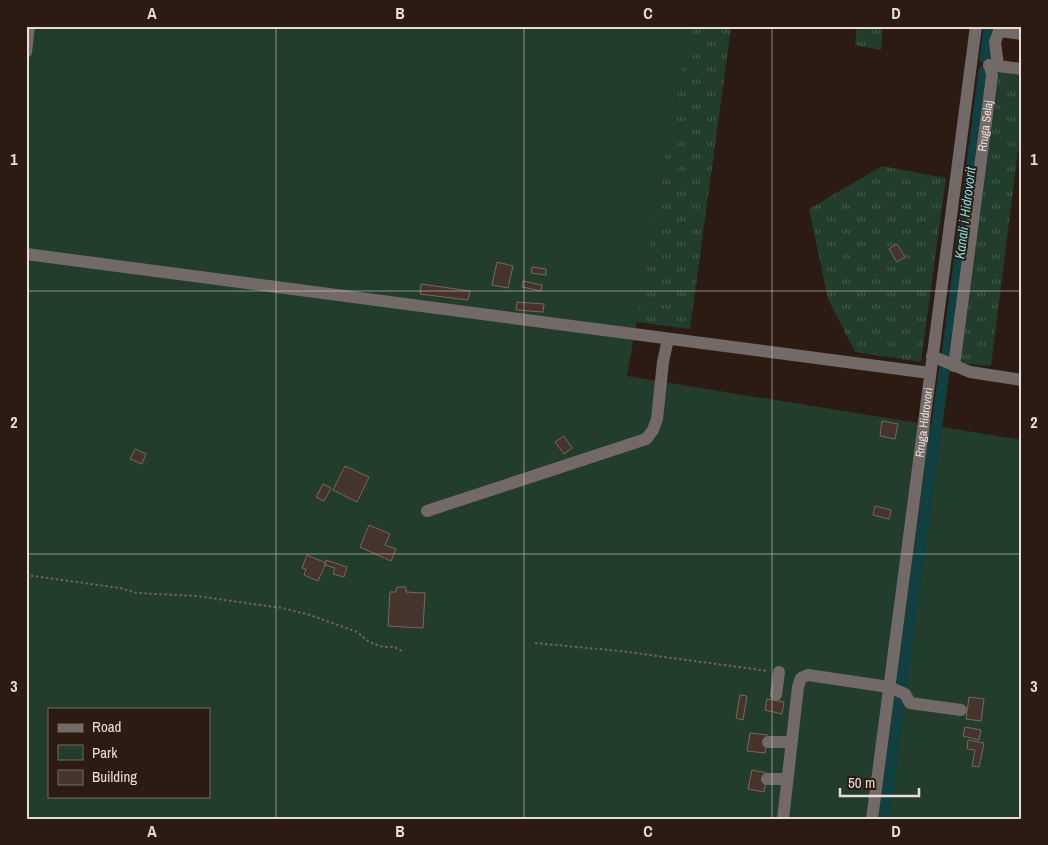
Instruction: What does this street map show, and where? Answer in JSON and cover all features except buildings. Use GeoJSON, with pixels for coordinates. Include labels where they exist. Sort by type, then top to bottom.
{"type":"FeatureCollection","features":[{"type":"Feature","properties":{"kind":"street"},"geometry":{"type":"LineString","coordinates":[[26,52],[30,26]]}},
{"type":"Feature","properties":{"kind":"street","name":"Rruga Hidrovori"},"geometry":{"type":"LineString","coordinates":[[872,819],[976,26]]}},
{"type":"Feature","properties":{"kind":"street","name":"Rruga Selaj"},"geometry":{"type":"LineString","coordinates":[[954,366],[994,66],[995,42],[999,32],[1022,34]]}},
{"type":"Feature","properties":{"kind":"street"},"geometry":{"type":"LineString","coordinates":[[971,60],[994,66],[1022,69]]}},
{"type":"Feature","properties":{"kind":"street"},"geometry":{"type":"LineString","coordinates":[[26,254],[930,373]]}},
{"type":"Feature","properties":{"kind":"street"},"geometry":{"type":"LineString","coordinates":[[427,511],[646,438],[653,430],[657,419],[663,362],[668,339]]}},
{"type":"Feature","properties":{"kind":"street"},"geometry":{"type":"LineString","coordinates":[[932,356],[970,372],[1022,380]]}},
{"type":"Feature","properties":{"kind":"street"},"geometry":{"type":"LineString","coordinates":[[776,695],[780,672]]}},
{"type":"Feature","properties":{"kind":"street"},"geometry":{"type":"LineString","coordinates":[[783,819],[786,779],[798,687],[801,678],[808,675],[889,687],[905,694],[910,703],[961,710]]}},
{"type":"Feature","properties":{"kind":"street"},"geometry":{"type":"LineString","coordinates":[[768,742],[791,742]]}},
{"type":"Feature","properties":{"kind":"street"},"geometry":{"type":"LineString","coordinates":[[767,779],[786,779]]}},
{"type":"Feature","properties":{"kind":"path"},"geometry":{"type":"LineString","coordinates":[[26,575],[113,586],[137,593],[196,596],[282,608],[310,615],[357,632],[369,642],[383,647],[394,647],[404,652]]}},
{"type":"Feature","properties":{"kind":"path"},"geometry":{"type":"LineString","coordinates":[[535,643],[620,651],[780,672]]}},
{"type":"Feature","properties":{"kind":"green space"},"geometry":{"type":"Polygon","coordinates":[[[26,26],[689,26],[627,376],[1022,440],[1022,819],[26,819],[26,26]]]}},
{"type":"Feature","properties":{"kind":"green space"},"geometry":{"type":"Polygon","coordinates":[[[650,26],[722,26],[731,28],[690,329],[614,319],[650,26]]]}},
{"type":"Feature","properties":{"kind":"green space"},"geometry":{"type":"Polygon","coordinates":[[[857,26],[883,26],[881,50],[855,45],[857,26]]]}},
{"type":"Feature","properties":{"kind":"green space"},"geometry":{"type":"Polygon","coordinates":[[[996,71],[1022,74],[1022,119],[991,366],[960,363],[996,71]]]}},
{"type":"Feature","properties":{"kind":"green space"},"geometry":{"type":"Polygon","coordinates":[[[882,166],[946,178],[921,362],[855,352],[828,299],[809,209],[882,166]]]}},
{"type":"Feature","properties":{"kind":"waterway","name":"Kanali i Hidrovorit"},"geometry":{"type":"LineString","coordinates":[[985,58],[989,26]]}},
{"type":"Feature","properties":{"kind":"waterway","name":"Kanali i Hidrovorit"},"geometry":{"type":"LineString","coordinates":[[947,355],[984,71]]}},
{"type":"Feature","properties":{"kind":"waterway","name":"Kanali i Hidrovorit"},"geometry":{"type":"LineString","coordinates":[[911,615],[945,365]]}},
{"type":"Feature","properties":{"kind":"waterway","name":"Kanali i Hidrovorit"},"geometry":{"type":"LineString","coordinates":[[901,687],[910,623]]}},
{"type":"Feature","properties":{"kind":"waterway","name":"Kanali i Hidrovorit"},"geometry":{"type":"LineString","coordinates":[[884,819],[900,699]]}}]}
